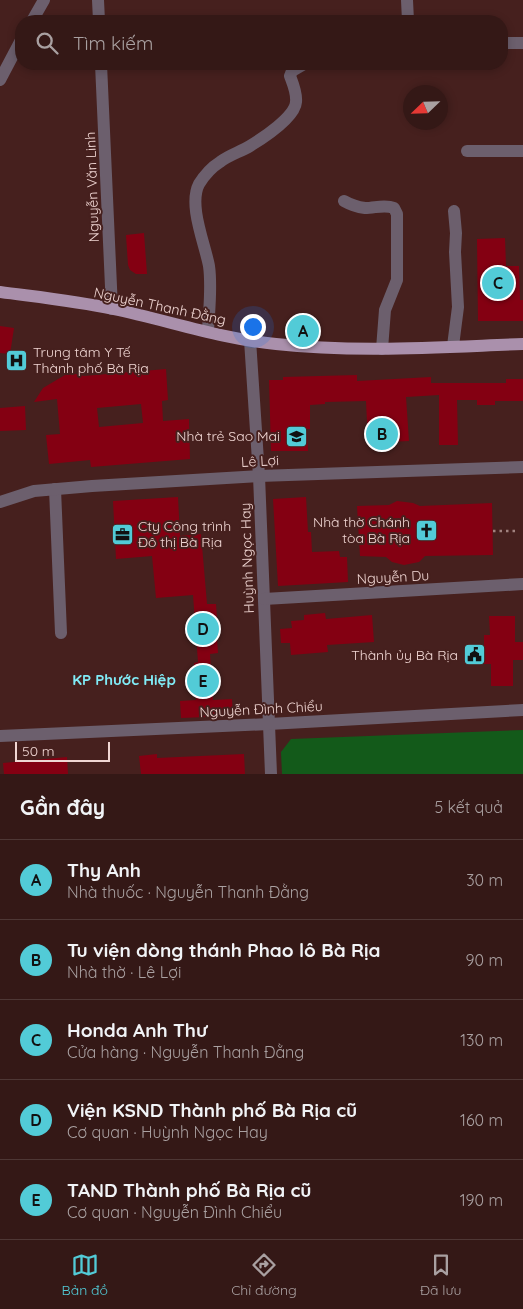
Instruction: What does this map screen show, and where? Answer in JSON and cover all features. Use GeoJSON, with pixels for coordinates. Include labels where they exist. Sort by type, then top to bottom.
{"type":"FeatureCollection","features":[{"type":"Feature","properties":{"kind":"main road","name":"Nguyễn Thanh Đằng"},"geometry":{"type":"LineString","coordinates":[[0,292],[112,309],[275,344],[325,348],[382,349],[523,344]]}},
{"type":"Feature","properties":{"kind":"street"},"geometry":{"type":"LineString","coordinates":[[35,15],[44,0]]}},
{"type":"Feature","properties":{"kind":"street"},"geometry":{"type":"LineString","coordinates":[[98,0],[99,15]]}},
{"type":"Feature","properties":{"kind":"street"},"geometry":{"type":"LineString","coordinates":[[407,0],[408,15]]}},
{"type":"Feature","properties":{"kind":"street"},"geometry":{"type":"LineString","coordinates":[[508,43],[523,43]]}},
{"type":"Feature","properties":{"kind":"street"},"geometry":{"type":"LineString","coordinates":[[0,80],[15,51]]}},
{"type":"Feature","properties":{"kind":"street","name":"Nguyễn Văn Linh"},"geometry":{"type":"LineString","coordinates":[[101,70],[112,309]]}},
{"type":"Feature","properties":{"kind":"street"},"geometry":{"type":"LineString","coordinates":[[208,331],[210,282],[209,266],[198,216],[196,196],[199,185],[207,173],[220,162],[264,137],[294,109],[296,94],[290,76],[294,70]]}},
{"type":"Feature","properties":{"kind":"street"},"geometry":{"type":"LineString","coordinates":[[467,151],[523,151]]}},
{"type":"Feature","properties":{"kind":"street"},"geometry":{"type":"LineString","coordinates":[[344,201],[362,208],[388,205],[394,208],[397,214],[397,280],[385,310],[382,349]]}},
{"type":"Feature","properties":{"kind":"street"},"geometry":{"type":"LineString","coordinates":[[453,346],[458,307],[454,210]]}},
{"type":"Feature","properties":{"kind":"street","name":"Huỳnh Ngọc Hay"},"geometry":{"type":"LineString","coordinates":[[250,340],[259,476],[271,774]]}},
{"type":"Feature","properties":{"kind":"street","name":"Lê Lợi"},"geometry":{"type":"LineString","coordinates":[[0,502],[34,491],[55,489],[259,476],[523,467]]}},
{"type":"Feature","properties":{"kind":"street"},"geometry":{"type":"LineString","coordinates":[[55,489],[60,633]]}},
{"type":"Feature","properties":{"kind":"street","name":"Nguyễn Du"},"geometry":{"type":"LineString","coordinates":[[264,599],[523,584]]}},
{"type":"Feature","properties":{"kind":"street","name":"Nguyễn Đình Chiểu"},"geometry":{"type":"LineString","coordinates":[[0,736],[523,710]]}},
{"type":"Feature","properties":{"kind":"path"},"geometry":{"type":"LineString","coordinates":[[493,531],[515,531]]}},
{"type":"Feature","properties":{"kind":"green space"},"geometry":{"type":"Polygon","coordinates":[[[523,730],[523,774],[282,774],[281,752],[291,739],[523,730]]]}},
{"type":"Feature","properties":{"kind":"building"},"geometry":{"type":"Polygon","coordinates":[[[144,233],[147,274],[136,274],[130,270],[128,265],[126,235],[144,233]]]}},
{"type":"Feature","properties":{"kind":"building"},"geometry":{"type":"Polygon","coordinates":[[[505,238],[506,266],[519,266],[520,300],[523,300],[523,321],[478,321],[477,239],[505,238]]]}},
{"type":"Feature","properties":{"kind":"building"},"geometry":{"type":"Polygon","coordinates":[[[0,326],[14,328],[10,354],[0,353],[0,326]]]}},
{"type":"Feature","properties":{"kind":"building"},"geometry":{"type":"Polygon","coordinates":[[[166,369],[168,400],[162,401],[163,421],[189,419],[190,459],[91,467],[90,460],[49,464],[46,435],[60,434],[57,399],[34,402],[43,388],[65,375],[76,374],[84,376],[166,369]],[[141,404],[97,408],[99,427],[143,423],[141,404]]]}},
{"type":"Feature","properties":{"kind":"building"},"geometry":{"type":"Polygon","coordinates":[[[357,375],[357,381],[431,377],[431,383],[506,383],[506,379],[523,379],[523,401],[495,401],[495,405],[477,405],[477,400],[457,400],[458,445],[439,445],[439,395],[406,397],[409,441],[368,443],[366,401],[325,402],[325,404],[310,405],[310,429],[307,429],[308,451],[271,451],[269,380],[283,380],[283,377],[357,375]]]}},
{"type":"Feature","properties":{"kind":"building"},"geometry":{"type":"Polygon","coordinates":[[[25,406],[26,430],[0,431],[0,408],[25,406]]]}},
{"type":"Feature","properties":{"kind":"building"},"geometry":{"type":"Polygon","coordinates":[[[178,497],[180,536],[201,534],[207,604],[216,604],[217,618],[210,619],[211,639],[217,639],[218,653],[210,654],[213,700],[232,699],[233,716],[181,718],[180,701],[196,700],[194,663],[198,662],[193,595],[156,598],[152,556],[116,559],[113,501],[178,497]]]}},
{"type":"Feature","properties":{"kind":"building"},"geometry":{"type":"Polygon","coordinates":[[[306,497],[308,532],[311,532],[312,552],[339,551],[340,557],[347,557],[348,582],[278,586],[273,499],[306,497]]]}},
{"type":"Feature","properties":{"kind":"building","name":"Nhà thờ Chánh tòa Bà Rịa"},"geometry":{"type":"Polygon","coordinates":[[[397,501],[420,506],[492,503],[493,555],[425,556],[419,562],[404,565],[392,562],[386,557],[360,556],[357,506],[389,505],[397,501]]]}},
{"type":"Feature","properties":{"kind":"building"},"geometry":{"type":"Polygon","coordinates":[[[325,613],[326,619],[372,615],[374,642],[327,645],[328,652],[291,655],[290,643],[281,643],[280,629],[292,628],[291,621],[304,620],[304,615],[325,613]]]}},
{"type":"Feature","properties":{"kind":"building"},"geometry":{"type":"Polygon","coordinates":[[[489,616],[515,616],[515,642],[523,642],[523,660],[513,660],[513,686],[491,686],[491,664],[484,664],[484,635],[490,635],[489,616]]]}},
{"type":"Feature","properties":{"kind":"building"},"geometry":{"type":"Polygon","coordinates":[[[157,754],[157,758],[244,754],[245,774],[141,774],[139,756],[157,754]]]}},
{"type":"Feature","properties":{"kind":"building"},"geometry":{"type":"Polygon","coordinates":[[[67,757],[68,774],[4,774],[3,763],[67,757]]]}},
{"type":"Feature","properties":{"kind":"place","name":"Honda Anh Thư"},"geometry":{"type":"Point","coordinates":[498,283]}},
{"type":"Feature","properties":{"kind":"place","name":"Thy Anh"},"geometry":{"type":"Point","coordinates":[303,331]}},
{"type":"Feature","properties":{"kind":"place","name":"Trung tâm Y Tế Thành phố Bà Rịa"},"geometry":{"type":"Point","coordinates":[17,360]}},
{"type":"Feature","properties":{"kind":"place","name":"Tu viện dòng thánh Phao lô Bà Rịa"},"geometry":{"type":"Point","coordinates":[382,434]}},
{"type":"Feature","properties":{"kind":"place","name":"Nhà trẻ Sao Mai"},"geometry":{"type":"Point","coordinates":[296,436]}},
{"type":"Feature","properties":{"kind":"place","name":"Nhà thờ Chánh tòa Bà Rịa"},"geometry":{"type":"Point","coordinates":[426,530]}},
{"type":"Feature","properties":{"kind":"place","name":"Cty Công trình Đô thị Bà Rịa"},"geometry":{"type":"Point","coordinates":[122,534]}},
{"type":"Feature","properties":{"kind":"place","name":"Viện KSND Thành phố Bà Rịa cũ"},"geometry":{"type":"Point","coordinates":[203,629]}},
{"type":"Feature","properties":{"kind":"place","name":"Thành ủy Bà Rịa"},"geometry":{"type":"Point","coordinates":[474,655]}},
{"type":"Feature","properties":{"kind":"place","name":"TAND Thành phố Bà Rịa cũ"},"geometry":{"type":"Point","coordinates":[203,681]}},
{"type":"Feature","properties":{"kind":"district","name":"KP Phước Hiệp"},"geometry":{"type":"Point","coordinates":[124,680]}}]}
